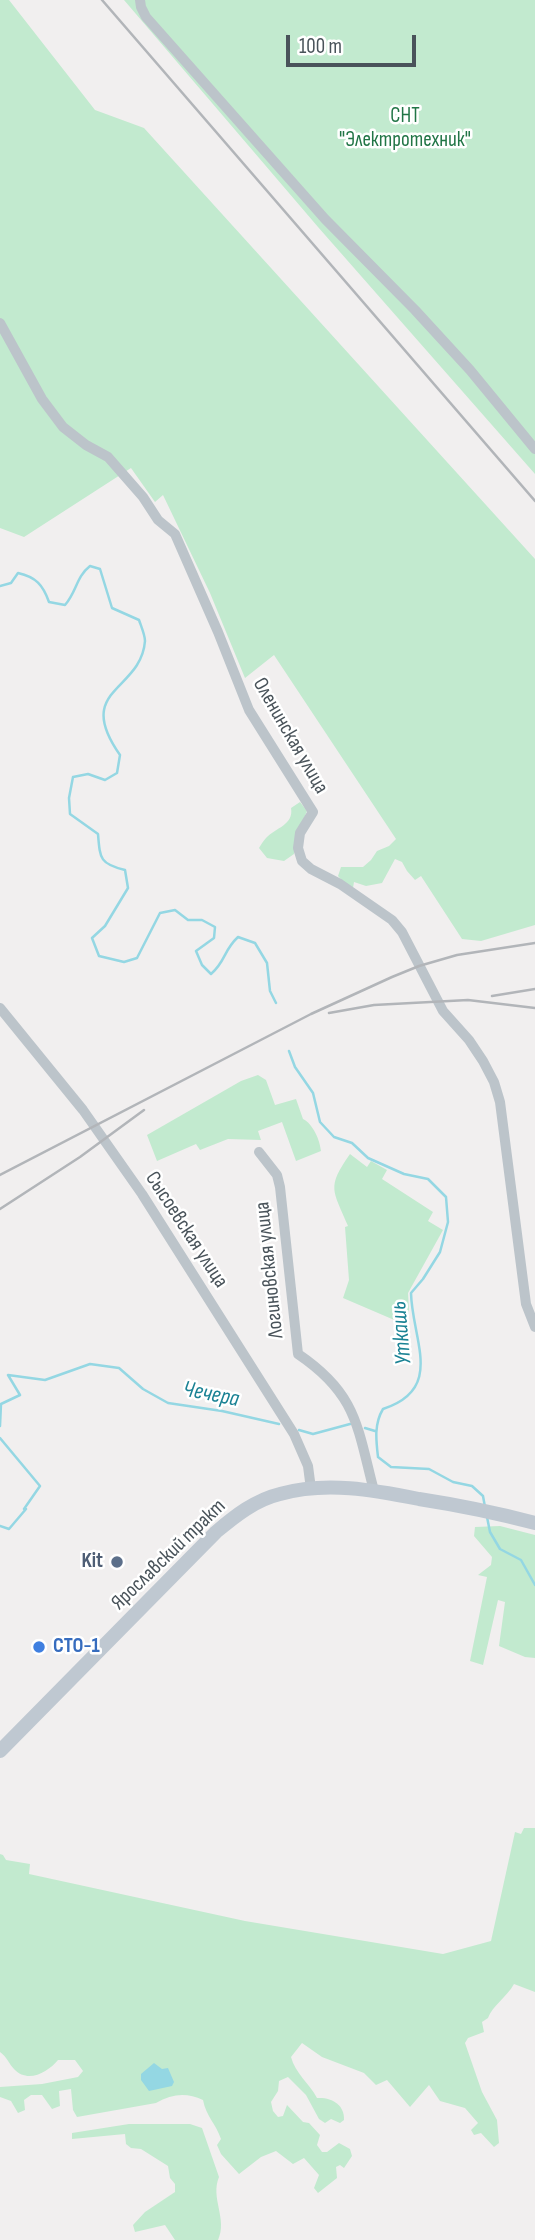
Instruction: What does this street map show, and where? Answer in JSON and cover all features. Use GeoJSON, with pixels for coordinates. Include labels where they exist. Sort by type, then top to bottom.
{"type":"FeatureCollection","features":[{"type":"Feature","properties":{"kind":"street"},"geometry":{"type":"LineString","coordinates":[[140,0],[146,17],[230,114],[325,219],[470,370],[535,449]]}},
{"type":"Feature","properties":{"kind":"street","name":"Оленинская улица"},"geometry":{"type":"LineString","coordinates":[[0,323],[42,399],[63,427],[86,445],[108,457],[143,497],[158,520],[175,534],[249,710],[313,812],[300,833],[298,848],[302,861],[392,920],[402,932],[443,1012],[469,1040],[483,1061],[494,1082],[500,1102],[526,1304],[535,1327]]}},
{"type":"Feature","properties":{"kind":"street","name":"Сысоевская улица"},"geometry":{"type":"LineString","coordinates":[[0,1009],[83,1110],[142,1194],[294,1434],[308,1466],[311,1489]]}},
{"type":"Feature","properties":{"kind":"street","name":"Логиновская улица"},"geometry":{"type":"LineString","coordinates":[[259,1152],[278,1175],[299,1354],[319,1368],[346,1398],[354,1414],[374,1490]]}},
{"type":"Feature","properties":{"kind":"street","name":"Ярославский тракт"},"geometry":{"type":"LineString","coordinates":[[0,1751],[216,1532],[234,1517],[266,1498],[280,1493],[311,1489],[374,1490],[474,1508],[535,1523]]}},
{"type":"Feature","properties":{"kind":"green space"},"geometry":{"type":"Polygon","coordinates":[[[0,0],[9,0],[95,110],[144,128],[535,559],[535,925],[481,941],[462,939],[421,876],[415,880],[402,862],[395,859],[382,883],[366,886],[354,882],[353,888],[347,886],[338,876],[341,867],[363,867],[377,851],[389,846],[396,839],[274,655],[245,678],[210,593],[163,495],[155,502],[131,468],[24,537],[0,528],[0,0]]]}},
{"type":"Feature","properties":{"kind":"green space","name":"СНТ \"Электротехник\""},"geometry":{"type":"Polygon","coordinates":[[[124,0],[535,0],[535,474],[318,227],[124,0]]]}},
{"type":"Feature","properties":{"kind":"green space"},"geometry":{"type":"Polygon","coordinates":[[[300,802],[307,811],[294,843],[294,854],[284,861],[267,858],[259,848],[266,838],[287,822],[291,808],[300,802]]]}},
{"type":"Feature","properties":{"kind":"green space"},"geometry":{"type":"Polygon","coordinates":[[[258,1075],[266,1080],[275,1105],[296,1099],[303,1119],[315,1133],[321,1151],[296,1161],[282,1122],[258,1131],[261,1140],[228,1139],[200,1150],[196,1144],[157,1161],[147,1135],[241,1081],[258,1075]]]}},
{"type":"Feature","properties":{"kind":"green space"},"geometry":{"type":"Polygon","coordinates":[[[350,1154],[367,1167],[371,1161],[387,1170],[382,1179],[433,1212],[428,1221],[443,1230],[408,1293],[406,1325],[343,1298],[349,1280],[345,1227],[348,1226],[334,1189],[337,1175],[350,1154]]]}},
{"type":"Feature","properties":{"kind":"green space"},"geometry":{"type":"Polygon","coordinates":[[[500,1526],[535,1535],[535,1658],[525,1657],[499,1646],[505,1602],[498,1600],[483,1665],[470,1661],[487,1577],[478,1575],[491,1565],[492,1557],[474,1536],[475,1527],[500,1526]]]}},
{"type":"Feature","properties":{"kind":"green space"},"geometry":{"type":"Polygon","coordinates":[[[524,1828],[535,1828],[535,1992],[514,1984],[482,2022],[484,2032],[468,2038],[465,2043],[482,2092],[497,2120],[499,2143],[494,2147],[481,2133],[474,2135],[471,2130],[478,2123],[465,2108],[440,2101],[429,2085],[410,2107],[387,2080],[376,2085],[364,2073],[322,2057],[302,2043],[291,2057],[296,2068],[317,2098],[340,2106],[344,2120],[340,2123],[331,2119],[325,2123],[319,2119],[306,2095],[288,2077],[279,2081],[278,2091],[271,2102],[273,2111],[278,2117],[283,2116],[287,2105],[320,2135],[317,2145],[322,2152],[327,2152],[339,2143],[350,2149],[352,2156],[344,2168],[340,2165],[336,2167],[337,2178],[318,2193],[314,2188],[319,2175],[304,2158],[293,2164],[276,2151],[261,2157],[239,2174],[221,2154],[217,2145],[221,2139],[219,2134],[203,2100],[197,2097],[173,2096],[156,2103],[77,2117],[73,2110],[71,2089],[59,2091],[60,2106],[52,2109],[42,2095],[31,2095],[24,2100],[25,2110],[18,2113],[11,2101],[0,2097],[0,2087],[42,2084],[78,2077],[83,2071],[75,2060],[58,2060],[38,2075],[25,2076],[14,2069],[0,2052],[0,1854],[6,1860],[30,1864],[29,1874],[245,1921],[443,1954],[491,1941],[515,1832],[521,1834],[524,1828]]]}},
{"type":"Feature","properties":{"kind":"green space"},"geometry":{"type":"Polygon","coordinates":[[[129,2124],[190,2124],[202,2128],[219,2177],[216,2193],[221,2232],[218,2240],[175,2240],[165,2225],[135,2232],[133,2225],[145,2212],[175,2192],[168,2166],[141,2149],[131,2148],[126,2144],[125,2134],[72,2139],[72,2133],[129,2124]]]}},
{"type":"Feature","properties":{"kind":"water"},"geometry":{"type":"Polygon","coordinates":[[[154,2063],[162,2069],[168,2068],[174,2082],[172,2086],[149,2091],[141,2080],[141,2074],[154,2063]]]}},
{"type":"Feature","properties":{"kind":"waterway","name":"Уткашь"},"geometry":{"type":"LineString","coordinates":[[0,586],[11,583],[18,573],[38,583],[49,602],[65,605],[85,570],[90,566],[100,569],[112,608],[139,620],[144,633],[141,658],[106,703],[104,716],[107,733],[120,755],[117,773],[105,780],[88,774],[73,777],[69,798],[70,814],[98,834],[101,855],[106,863],[125,870],[128,888],[105,926],[92,938],[99,956],[124,962],[137,958],[160,913],[175,910],[188,920],[202,920],[215,927],[214,938],[196,951],[202,965],[211,974],[238,937],[255,943],[267,963],[270,991],[276,1003]]}},
{"type":"Feature","properties":{"kind":"waterway","name":"Уткашь"},"geometry":{"type":"LineString","coordinates":[[289,1051],[295,1067],[313,1093],[320,1122],[334,1137],[352,1143],[368,1158],[404,1174],[428,1179],[446,1197],[448,1222],[440,1252],[411,1293],[421,1361],[419,1376],[414,1389],[402,1400],[383,1409],[377,1426],[378,1457],[391,1467],[429,1469],[453,1482],[472,1486],[483,1496],[485,1507]]}},
{"type":"Feature","properties":{"kind":"waterway","name":"Чечера"},"geometry":{"type":"LineString","coordinates":[[0,1426],[1,1404],[20,1395],[8,1375],[45,1380],[90,1364],[119,1368],[143,1389],[168,1403],[222,1411],[279,1424]]}},
{"type":"Feature","properties":{"kind":"waterway","name":"Чечера"},"geometry":{"type":"LineString","coordinates":[[299,1430],[313,1434],[350,1424]]}},
{"type":"Feature","properties":{"kind":"waterway","name":"Чечера"},"geometry":{"type":"LineString","coordinates":[[365,1428],[375,1431]]}},
{"type":"Feature","properties":{"kind":"waterway","name":"Чечера"},"geometry":{"type":"LineString","coordinates":[[0,1438],[40,1486],[9,1529],[0,1526]]}},
{"type":"Feature","properties":{"kind":"waterway","name":"Уткашь"},"geometry":{"type":"LineString","coordinates":[[487,1517],[490,1532],[500,1549],[521,1560],[535,1585]]}},
{"type":"Feature","properties":{"kind":"railway"},"geometry":{"type":"LineString","coordinates":[[102,0],[535,501]]}},
{"type":"Feature","properties":{"kind":"railway"},"geometry":{"type":"LineString","coordinates":[[0,1175],[311,1014],[392,977],[457,955],[535,943]]}},
{"type":"Feature","properties":{"kind":"railway"},"geometry":{"type":"LineString","coordinates":[[492,996],[535,989]]}},
{"type":"Feature","properties":{"kind":"railway"},"geometry":{"type":"LineString","coordinates":[[329,1013],[374,1005],[468,1000],[535,1008]]}},
{"type":"Feature","properties":{"kind":"railway"},"geometry":{"type":"LineString","coordinates":[[0,1209],[80,1157],[144,1110]]}},
{"type":"Feature","properties":{"kind":"place","name":"Kit"},"geometry":{"type":"Point","coordinates":[117,1562]}},
{"type":"Feature","properties":{"kind":"place","name":"СТО-1"},"geometry":{"type":"Point","coordinates":[39,1647]}}]}
